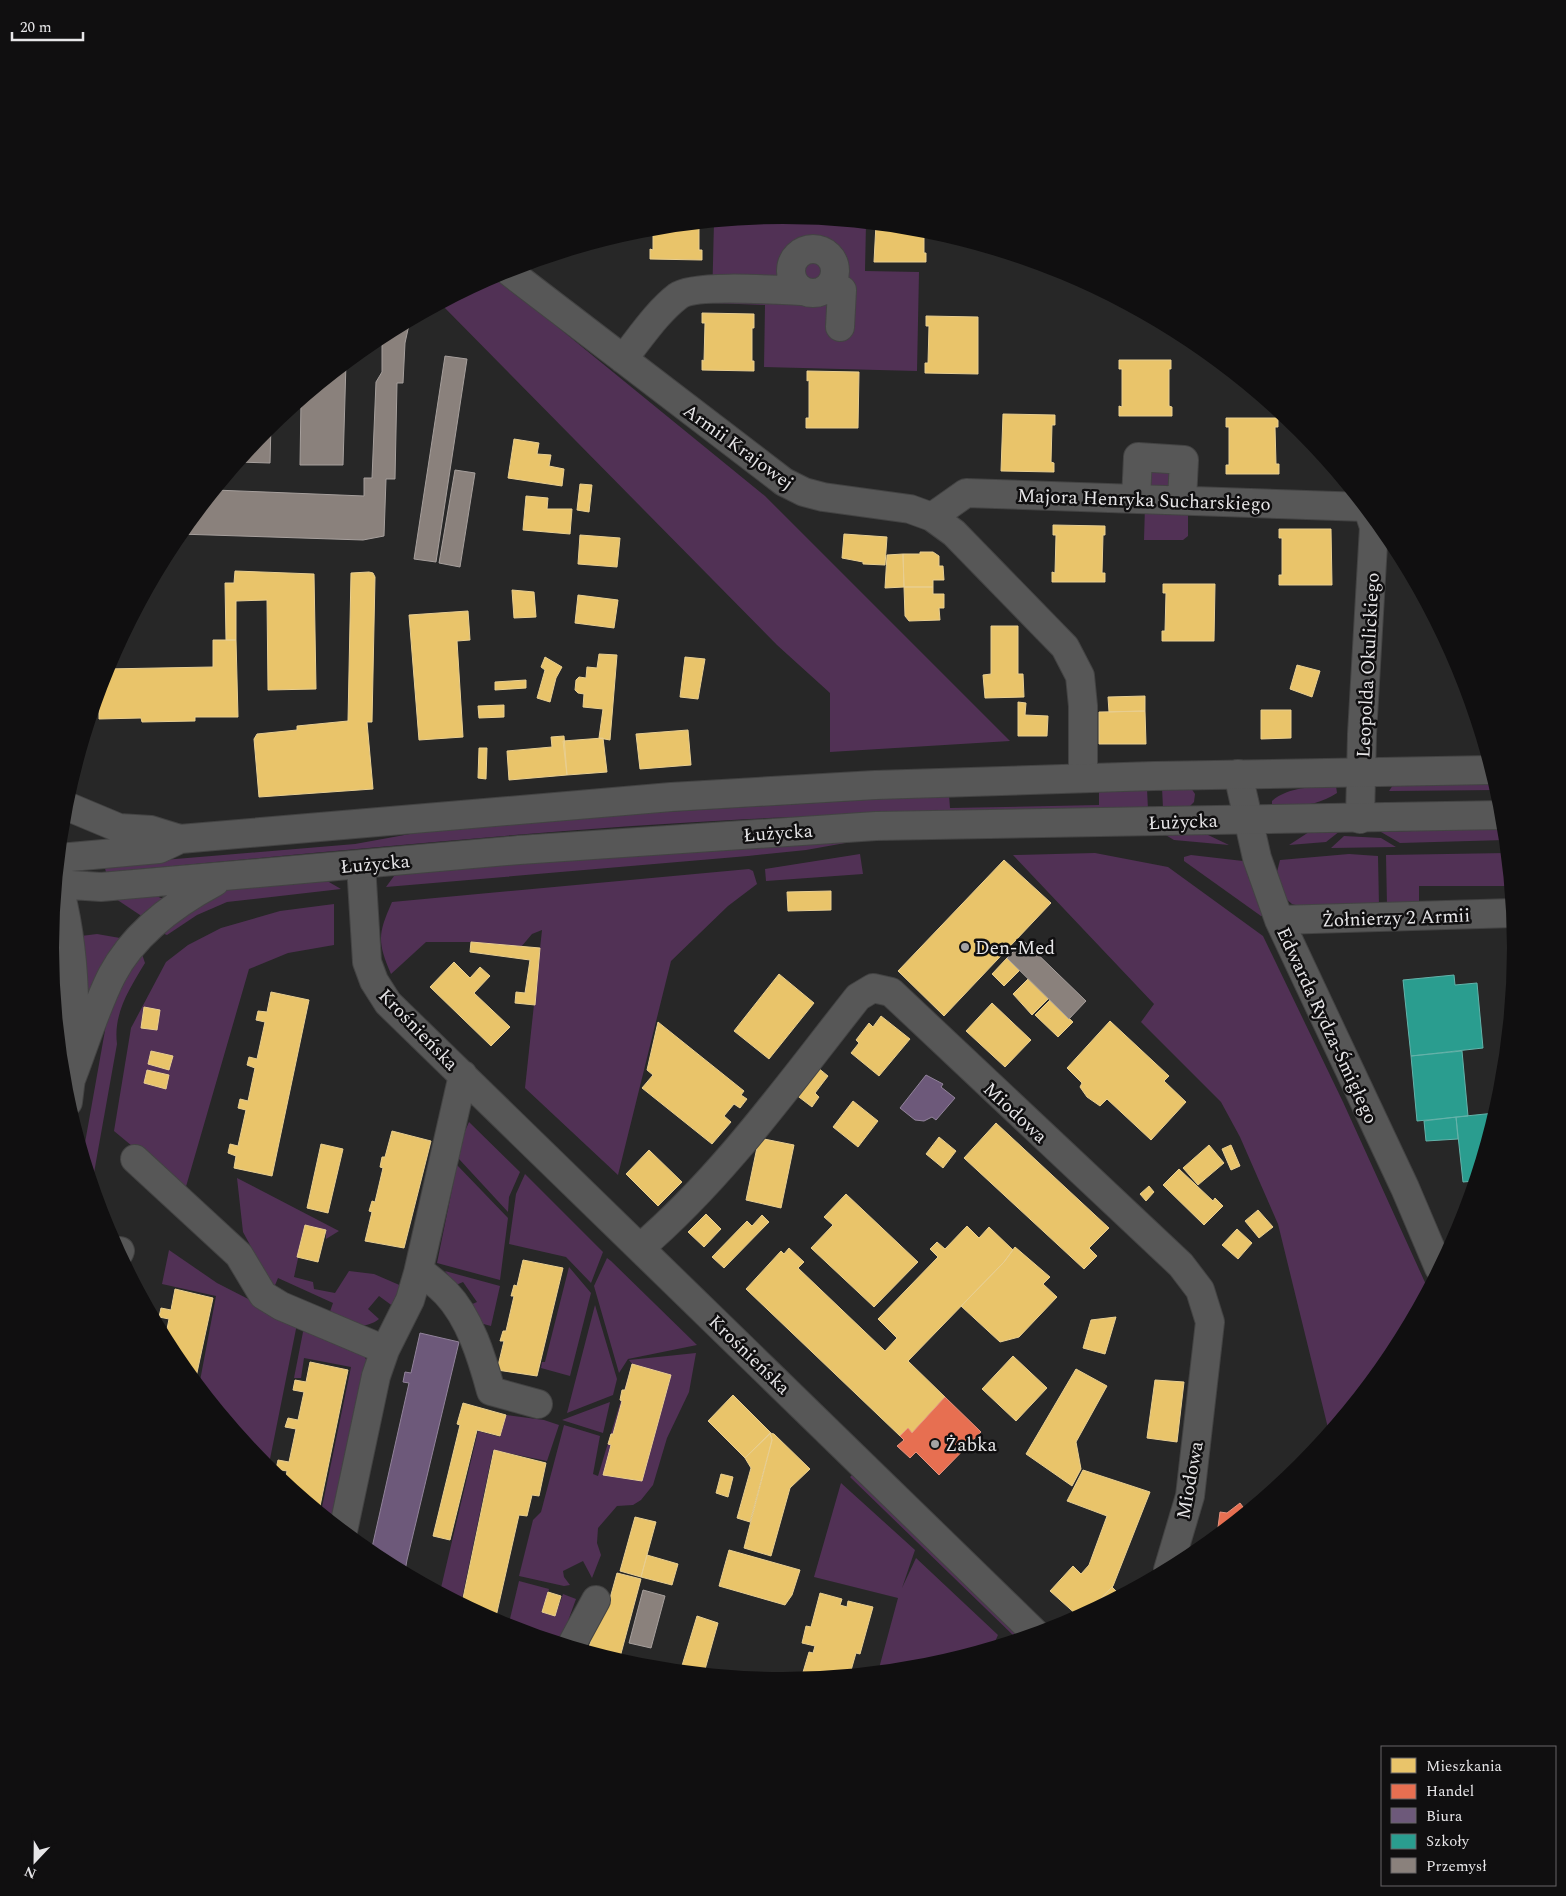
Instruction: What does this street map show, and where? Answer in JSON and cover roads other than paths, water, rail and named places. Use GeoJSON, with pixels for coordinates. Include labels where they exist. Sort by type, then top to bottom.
{"type":"FeatureCollection","features":[{"type":"Feature","properties":{"kind":"street","name":"Armii Krajowej"},"geometry":{"type":"LineString","coordinates":[[514,276],[784,482],[804,492],[823,497],[892,506],[932,517],[954,533],[1065,647],[1080,676],[1083,706],[1074,779]]}},
{"type":"Feature","properties":{"kind":"street"},"geometry":{"type":"LineString","coordinates":[[623,359],[648,327],[680,294],[698,290],[842,290],[840,327]]}},
{"type":"Feature","properties":{"kind":"street"},"geometry":{"type":"LineString","coordinates":[[1136,499],[1138,457],[1184,460],[1182,500]]}},
{"type":"Feature","properties":{"kind":"street","name":"Majora Henryka Sucharskiego"},"geometry":{"type":"LineString","coordinates":[[932,517],[966,492],[1182,500],[1365,517]]}},
{"type":"Feature","properties":{"kind":"street","name":"Leopolda Okulickiego"},"geometry":{"type":"LineString","coordinates":[[1360,819],[1372,527]]}},
{"type":"Feature","properties":{"kind":"street"},"geometry":{"type":"LineString","coordinates":[[65,858],[159,849],[180,839],[670,796],[928,783],[1238,774],[1485,770]]}},
{"type":"Feature","properties":{"kind":"street","name":"Edwarda Rydza-Śmigłego"},"geometry":{"type":"LineString","coordinates":[[1238,774],[1257,858],[1279,920],[1406,1188],[1436,1261]]}},
{"type":"Feature","properties":{"kind":"street"},"geometry":{"type":"LineString","coordinates":[[73,809],[118,828],[151,830],[180,839]]}},
{"type":"Feature","properties":{"kind":"street","name":"Łużycka"},"geometry":{"type":"LineString","coordinates":[[62,883],[101,887],[519,850],[876,826],[1495,816]]}},
{"type":"Feature","properties":{"kind":"street","name":"Krośnieńska"},"geometry":{"type":"LineString","coordinates":[[361,865],[365,944],[374,981],[388,1003],[1030,1629]]}},
{"type":"Feature","properties":{"kind":"street"},"geometry":{"type":"LineString","coordinates":[[72,1084],[112,975],[140,935],[183,899],[224,877]]}},
{"type":"Feature","properties":{"kind":"street"},"geometry":{"type":"LineString","coordinates":[[60,901],[70,958],[73,994],[74,1032],[70,1074]]}},
{"type":"Feature","properties":{"kind":"street","name":"Żołnierzy 2 Armii"},"geometry":{"type":"LineString","coordinates":[[1279,920],[1506,913]]}},
{"type":"Feature","properties":{"kind":"street","name":"Miodowa"},"geometry":{"type":"LineString","coordinates":[[640,1248],[670,1223],[717,1174],[858,997],[873,988],[891,992],[1181,1265],[1200,1290],[1210,1322],[1204,1379],[1190,1496],[1171,1558]]}},
{"type":"Feature","properties":{"kind":"street","name":"Krośnieńska"},"geometry":{"type":"LineString","coordinates":[[344,1525],[376,1376],[385,1350],[410,1300],[419,1270],[463,1075]]}},
{"type":"Feature","properties":{"kind":"street"},"geometry":{"type":"LineString","coordinates":[[135,1159],[239,1255],[263,1295],[281,1306],[385,1350]]}},
{"type":"Feature","properties":{"kind":"street"},"geometry":{"type":"LineString","coordinates":[[419,1270],[447,1294],[464,1319],[484,1365],[491,1391],[538,1404]]}},
{"type":"Feature","properties":{"kind":"street"},"geometry":{"type":"LineString","coordinates":[[574,1641],[596,1600]]}},
{"type":"Feature","properties":{"kind":"place","name":"Den-Med"},"geometry":{"type":"Point","coordinates":[965,947]}},
{"type":"Feature","properties":{"kind":"place","name":"Żabka"},"geometry":{"type":"Point","coordinates":[935,1444]}}]}
